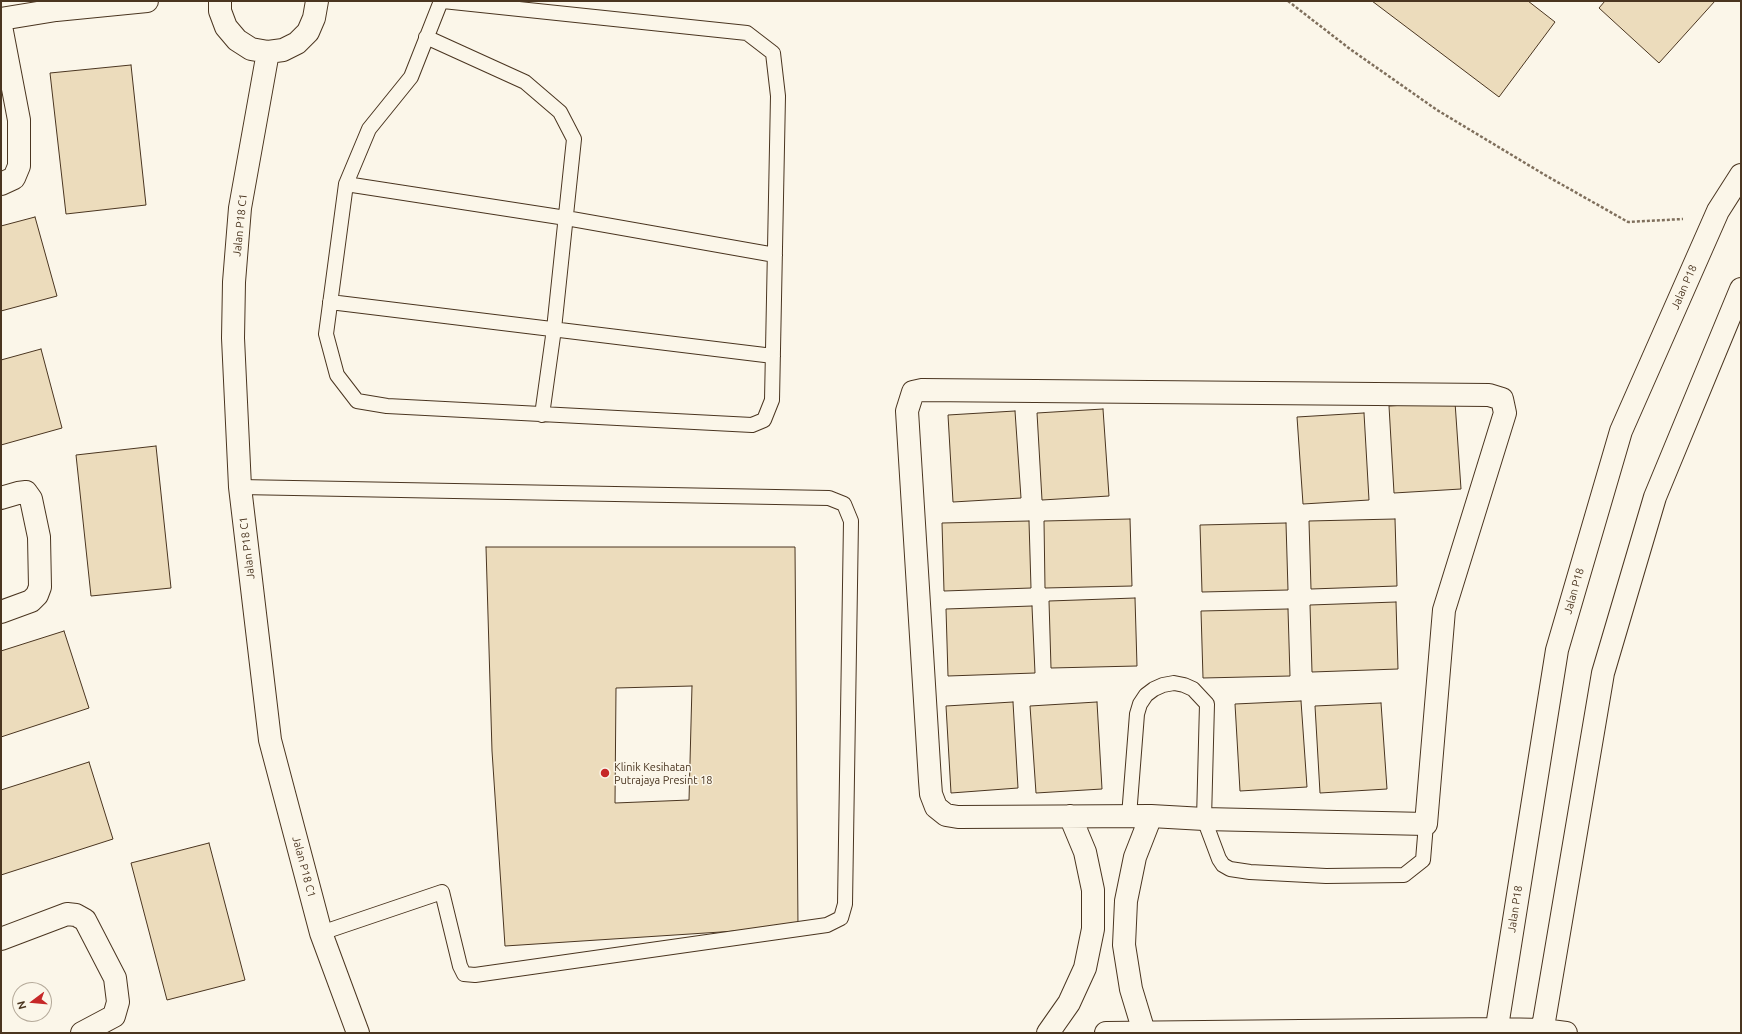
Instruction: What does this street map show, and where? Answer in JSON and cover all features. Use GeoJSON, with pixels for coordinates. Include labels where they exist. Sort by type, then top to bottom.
{"type":"FeatureCollection","features":[{"type":"Feature","properties":{"kind":"street"},"geometry":{"type":"LineString","coordinates":[[1,19],[56,10],[147,1]]}},
{"type":"Feature","properties":{"kind":"street"},"geometry":{"type":"LineString","coordinates":[[220,1],[220,11],[226,27],[237,40],[251,49],[268,52],[283,50],[297,43],[308,32],[314,18],[317,1]]}},
{"type":"Feature","properties":{"kind":"street"},"geometry":{"type":"LineString","coordinates":[[1,26],[19,120],[19,166],[14,178],[1,184]]}},
{"type":"Feature","properties":{"kind":"street","name":"Jalan P18 C1"},"geometry":{"type":"LineString","coordinates":[[268,52],[240,208],[234,282],[233,338],[240,487],[270,740],[321,933],[358,1033]]}},
{"type":"Feature","properties":{"kind":"street","name":"Jalan P18"},"geometry":{"type":"LineString","coordinates":[[1496,1031],[1557,650],[1621,430],[1718,211],[1741,175]]}},
{"type":"Feature","properties":{"kind":"street"},"geometry":{"type":"LineString","coordinates":[[1543,1032],[1603,673],[1655,497],[1741,289]]}},
{"type":"Feature","properties":{"kind":"street"},"geometry":{"type":"LineString","coordinates":[[934,390],[1473,394],[1495,395],[1502,399],[1505,413],[1444,610],[1426,824],[1129,816],[958,817],[946,815],[936,807],[930,780],[907,411],[913,392],[934,390]]}},
{"type":"Feature","properties":{"kind":"street"},"geometry":{"type":"LineString","coordinates":[[1,498],[26,492],[31,499],[39,537],[40,587],[38,595],[31,601],[1,612]]}},
{"type":"Feature","properties":{"kind":"street"},"geometry":{"type":"LineString","coordinates":[[1048,1033],[1069,1003],[1085,968],[1093,929],[1093,890],[1085,852],[1070,816]]}},
{"type":"Feature","properties":{"kind":"street"},"geometry":{"type":"LineString","coordinates":[[1144,1032],[1131,989],[1124,945],[1126,900],[1135,857],[1151,816]]}},
{"type":"Feature","properties":{"kind":"street"},"geometry":{"type":"LineString","coordinates":[[1,939],[67,914],[76,915],[85,920],[115,978],[118,1002],[114,1016],[82,1033]]}},
{"type":"Feature","properties":{"kind":"street"},"geometry":{"type":"LineString","coordinates":[[1106,1033],[1496,1031],[1566,1033]]}},
{"type":"Feature","properties":{"kind":"lane"},"geometry":{"type":"LineString","coordinates":[[442,1],[747,33],[773,53],[778,96],[772,400],[764,420],[752,426],[387,406],[357,401],[337,375],[326,334],[346,184],[370,129],[411,77],[426,37],[442,1]]}},
{"type":"Feature","properties":{"kind":"lane"},"geometry":{"type":"LineString","coordinates":[[426,37],[525,82],[560,112],[574,139],[554,329],[542,415]]}},
{"type":"Feature","properties":{"kind":"lane"},"geometry":{"type":"LineString","coordinates":[[346,184],[566,218],[775,255]]}},
{"type":"Feature","properties":{"kind":"lane"},"geometry":{"type":"LineString","coordinates":[[330,302],[773,356]]}},
{"type":"Feature","properties":{"kind":"lane"},"geometry":{"type":"LineString","coordinates":[[240,487],[829,498],[844,504],[851,521],[845,904],[841,918],[827,925],[475,975],[464,974],[460,966],[442,892],[321,933]]}},
{"type":"Feature","properties":{"kind":"lane"},"geometry":{"type":"LineString","coordinates":[[1129,816],[1137,714],[1140,704],[1146,695],[1154,689],[1163,685],[1174,684],[1184,685],[1193,689],[1207,704],[1204,819],[1219,859],[1230,869],[1250,872],[1326,876],[1404,875],[1423,860],[1426,824]]}},
{"type":"Feature","properties":{"kind":"path"},"geometry":{"type":"LineString","coordinates":[[1288,1],[1350,49],[1437,110],[1545,175],[1628,222],[1682,220],[1718,211]]}},
{"type":"Feature","properties":{"kind":"building"},"geometry":{"type":"Polygon","coordinates":[[[1372,1],[1528,1],[1555,22],[1499,97],[1372,1]]]}},
{"type":"Feature","properties":{"kind":"building"},"geometry":{"type":"Polygon","coordinates":[[[1605,1],[1715,1],[1659,63],[1599,8],[1605,1]]]}},
{"type":"Feature","properties":{"kind":"building"},"geometry":{"type":"Polygon","coordinates":[[[131,65],[146,205],[66,214],[50,73],[131,65]]]}},
{"type":"Feature","properties":{"kind":"building"},"geometry":{"type":"Polygon","coordinates":[[[35,217],[57,296],[1,311],[1,226],[35,217]]]}},
{"type":"Feature","properties":{"kind":"building"},"geometry":{"type":"Polygon","coordinates":[[[41,349],[62,428],[1,445],[1,360],[41,349]]]}},
{"type":"Feature","properties":{"kind":"building"},"geometry":{"type":"Polygon","coordinates":[[[1455,402],[1461,489],[1394,493],[1389,406],[1455,402]]]}},
{"type":"Feature","properties":{"kind":"building"},"geometry":{"type":"Polygon","coordinates":[[[1103,409],[1109,496],[1042,500],[1037,413],[1103,409]]]}},
{"type":"Feature","properties":{"kind":"building"},"geometry":{"type":"Polygon","coordinates":[[[1015,411],[1021,498],[953,502],[948,415],[1015,411]]]}},
{"type":"Feature","properties":{"kind":"building"},"geometry":{"type":"Polygon","coordinates":[[[1364,413],[1369,500],[1303,504],[1297,417],[1364,413]]]}},
{"type":"Feature","properties":{"kind":"building"},"geometry":{"type":"Polygon","coordinates":[[[156,446],[171,588],[91,596],[76,455],[156,446]]]}},
{"type":"Feature","properties":{"kind":"building"},"geometry":{"type":"Polygon","coordinates":[[[1130,519],[1132,586],[1045,588],[1044,521],[1130,519]]]}},
{"type":"Feature","properties":{"kind":"building"},"geometry":{"type":"Polygon","coordinates":[[[1395,519],[1397,586],[1311,589],[1309,521],[1395,519]]]}},
{"type":"Feature","properties":{"kind":"building"},"geometry":{"type":"Polygon","coordinates":[[[1029,521],[1031,588],[944,591],[942,523],[1029,521]]]}},
{"type":"Feature","properties":{"kind":"building"},"geometry":{"type":"Polygon","coordinates":[[[1286,523],[1288,590],[1202,592],[1200,525],[1286,523]]]}},
{"type":"Feature","properties":{"kind":"building"},"geometry":{"type":"Polygon","coordinates":[[[486,547],[795,547],[798,927],[505,946],[492,751],[486,547]],[[692,686],[616,688],[615,803],[689,800],[692,686]]]}},
{"type":"Feature","properties":{"kind":"building"},"geometry":{"type":"Polygon","coordinates":[[[1135,598],[1137,666],[1051,668],[1049,601],[1135,598]]]}},
{"type":"Feature","properties":{"kind":"building"},"geometry":{"type":"Polygon","coordinates":[[[1396,602],[1398,669],[1312,672],[1310,605],[1396,602]]]}},
{"type":"Feature","properties":{"kind":"building"},"geometry":{"type":"Polygon","coordinates":[[[1032,606],[1035,673],[948,676],[946,609],[1032,606]]]}},
{"type":"Feature","properties":{"kind":"building"},"geometry":{"type":"Polygon","coordinates":[[[1288,609],[1290,676],[1203,678],[1201,611],[1288,609]]]}},
{"type":"Feature","properties":{"kind":"building"},"geometry":{"type":"Polygon","coordinates":[[[64,631],[89,708],[1,737],[1,651],[64,631]]]}},
{"type":"Feature","properties":{"kind":"building"},"geometry":{"type":"Polygon","coordinates":[[[1301,701],[1307,787],[1240,791],[1235,704],[1301,701]]]}},
{"type":"Feature","properties":{"kind":"building"},"geometry":{"type":"Polygon","coordinates":[[[1013,702],[1018,788],[951,793],[946,706],[1013,702]]]}},
{"type":"Feature","properties":{"kind":"building"},"geometry":{"type":"Polygon","coordinates":[[[1097,702],[1102,789],[1036,793],[1030,706],[1097,702]]]}},
{"type":"Feature","properties":{"kind":"building"},"geometry":{"type":"Polygon","coordinates":[[[1381,703],[1387,789],[1320,793],[1315,706],[1381,703]]]}},
{"type":"Feature","properties":{"kind":"building"},"geometry":{"type":"Polygon","coordinates":[[[89,762],[113,839],[1,875],[1,790],[89,762]]]}},
{"type":"Feature","properties":{"kind":"building"},"geometry":{"type":"Polygon","coordinates":[[[209,843],[245,980],[167,1000],[131,863],[209,843]]]}},
{"type":"Feature","properties":{"kind":"place","name":"Klinik Kesihatan Putrajaya Presint 18"},"geometry":{"type":"Point","coordinates":[605,773]}}]}
